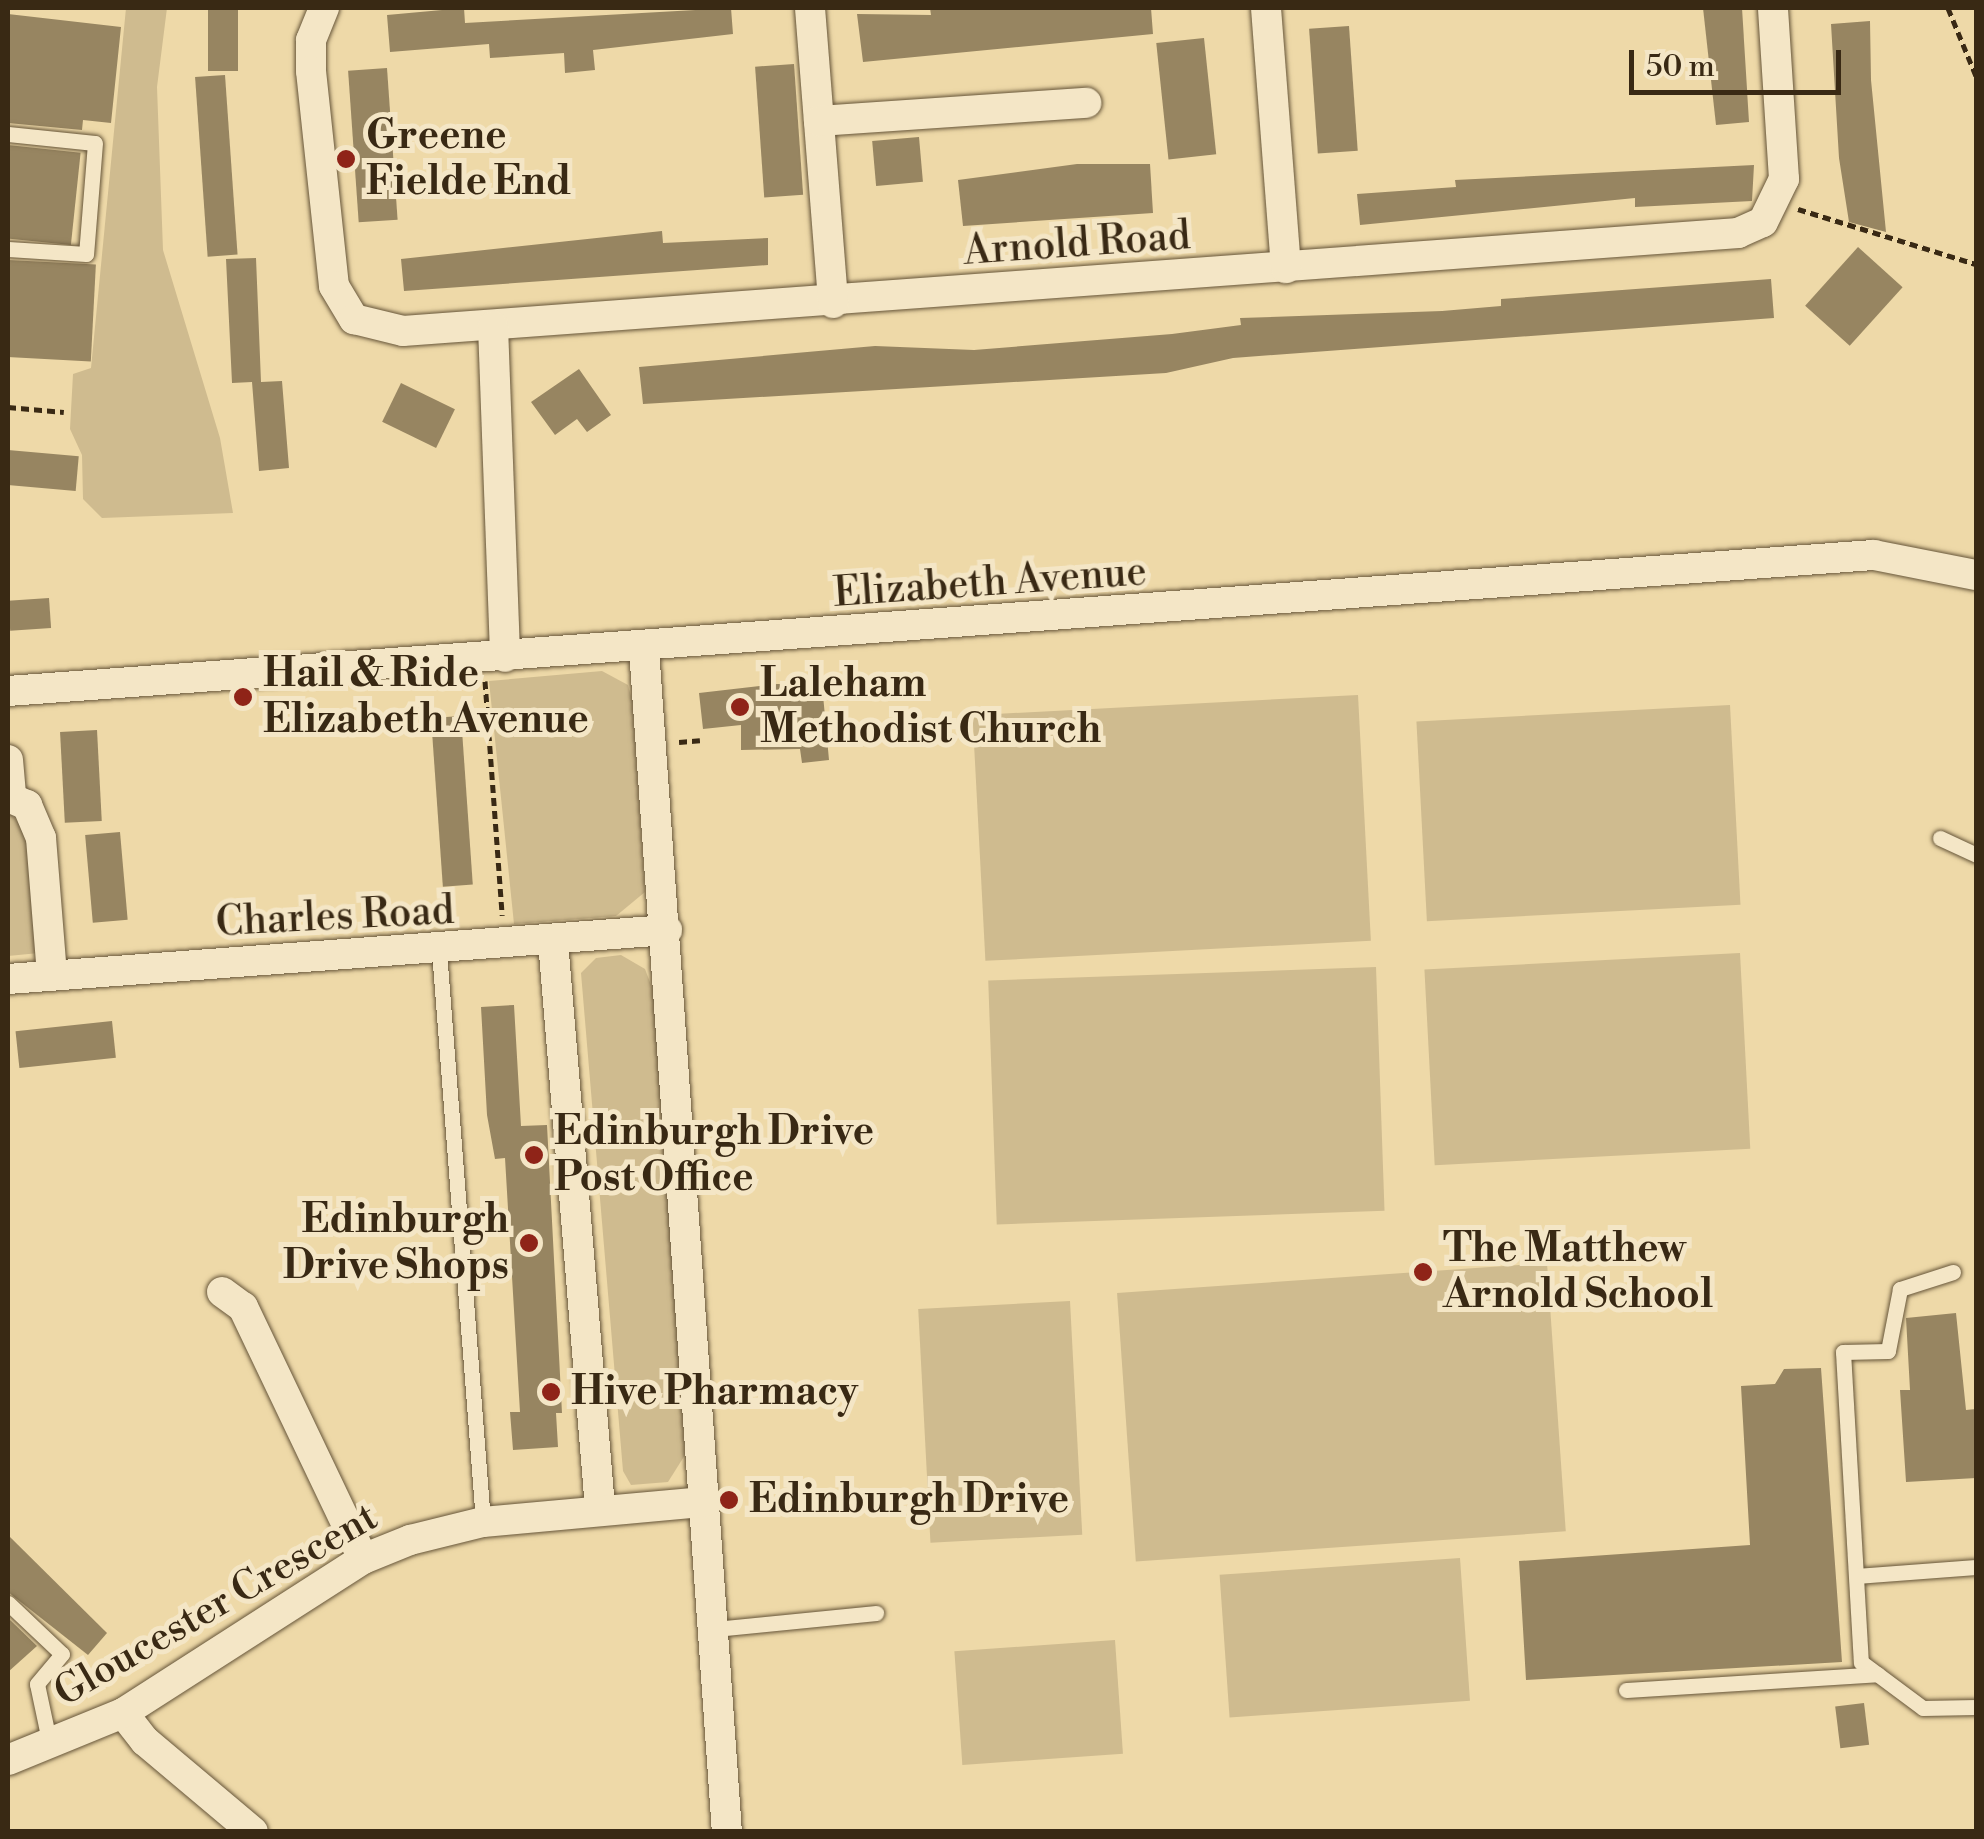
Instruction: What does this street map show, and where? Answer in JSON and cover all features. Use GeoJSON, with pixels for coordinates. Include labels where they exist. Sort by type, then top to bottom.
{"type":"FeatureCollection","features":[{"type":"Feature","properties":{"kind":"street"},"geometry":{"type":"LineString","coordinates":[[810,8],[833,303]]}},
{"type":"Feature","properties":{"kind":"street"},"geometry":{"type":"LineString","coordinates":[[1266,8],[1286,268]]}},
{"type":"Feature","properties":{"kind":"street"},"geometry":{"type":"LineString","coordinates":[[1773,8],[1784,114],[1776,202]]}},
{"type":"Feature","properties":{"kind":"street","name":"Arnold Road"},"geometry":{"type":"LineString","coordinates":[[318,10],[310,71],[327,255],[342,307],[372,328],[492,326],[833,303],[1738,232],[1763,222],[1776,202]]}},
{"type":"Feature","properties":{"kind":"street"},"geometry":{"type":"LineString","coordinates":[[820,120],[1086,103]]}},
{"type":"Feature","properties":{"kind":"street"},"geometry":{"type":"LineString","coordinates":[[492,326],[494,658]]}},
{"type":"Feature","properties":{"kind":"street","name":"Elizabeth Avenue"},"geometry":{"type":"LineString","coordinates":[[8,692],[644,650],[1874,555],[1976,574]]}},
{"type":"Feature","properties":{"kind":"street"},"geometry":{"type":"LineString","coordinates":[[644,650],[667,930],[726,1832]]}},
{"type":"Feature","properties":{"kind":"street"},"geometry":{"type":"LineString","coordinates":[[8,760],[9,797],[27,805],[40,838],[52,974]]}},
{"type":"Feature","properties":{"kind":"street","name":"Charles Road"},"geometry":{"type":"LineString","coordinates":[[8,980],[52,974],[439,951],[667,930]]}},
{"type":"Feature","properties":{"kind":"street"},"geometry":{"type":"LineString","coordinates":[[553,941],[600,1508]]}},
{"type":"Feature","properties":{"kind":"street"},"geometry":{"type":"LineString","coordinates":[[222,1292],[243,1307],[362,1558]]}},
{"type":"Feature","properties":{"kind":"street","name":"Gloucester Crescent"},"geometry":{"type":"LineString","coordinates":[[8,1760],[124,1713],[362,1558],[483,1522],[600,1508],[704,1502]]}},
{"type":"Feature","properties":{"kind":"street"},"geometry":{"type":"LineString","coordinates":[[124,1713],[145,1741],[253,1832]]}},
{"type":"Feature","properties":{"kind":"lane"},"geometry":{"type":"LineString","coordinates":[[8,134],[96,143],[86,254],[8,249]]}},
{"type":"Feature","properties":{"kind":"lane"},"geometry":{"type":"LineString","coordinates":[[1940,838],[1976,855]]}},
{"type":"Feature","properties":{"kind":"lane"},"geometry":{"type":"LineString","coordinates":[[439,951],[483,1522]]}},
{"type":"Feature","properties":{"kind":"lane"},"geometry":{"type":"LineString","coordinates":[[1953,1272],[1900,1289],[1888,1350],[1842,1352],[1861,1662],[1923,1708],[1976,1707]]}},
{"type":"Feature","properties":{"kind":"lane"},"geometry":{"type":"LineString","coordinates":[[1856,1576],[1976,1567]]}},
{"type":"Feature","properties":{"kind":"lane"},"geometry":{"type":"LineString","coordinates":[[8,1603],[62,1654],[37,1684],[50,1745]]}},
{"type":"Feature","properties":{"kind":"lane"},"geometry":{"type":"LineString","coordinates":[[715,1629],[876,1613]]}},
{"type":"Feature","properties":{"kind":"lane"},"geometry":{"type":"LineString","coordinates":[[1626,1690],[1878,1674]]}},
{"type":"Feature","properties":{"kind":"path"},"geometry":{"type":"LineString","coordinates":[[1948,8],[1976,76]]}},
{"type":"Feature","properties":{"kind":"path"},"geometry":{"type":"LineString","coordinates":[[1776,202],[1976,264]]}},
{"type":"Feature","properties":{"kind":"path"},"geometry":{"type":"LineString","coordinates":[[8,407],[64,412]]}},
{"type":"Feature","properties":{"kind":"path"},"geometry":{"type":"LineString","coordinates":[[494,658],[504,946]]}},
{"type":"Feature","properties":{"kind":"shaded area"},"geometry":{"type":"Polygon","coordinates":[[[126,8],[167,8],[157,87],[163,250],[220,438],[233,513],[102,518],[83,499],[82,455],[70,429],[73,374],[91,368],[126,8]]]}},
{"type":"Feature","properties":{"kind":"shaded area"},"geometry":{"type":"Polygon","coordinates":[[[602,671],[628,685],[632,700],[645,892],[616,916],[514,924],[489,681],[602,671]]]}},
{"type":"Feature","properties":{"kind":"shaded area"},"geometry":{"type":"Polygon","coordinates":[[[1358,695],[1371,941],[985,961],[973,715],[1358,695]]]}},
{"type":"Feature","properties":{"kind":"shaded area"},"geometry":{"type":"Polygon","coordinates":[[[1730,705],[1740,905],[1427,921],[1416,721],[1730,705]]]}},
{"type":"Feature","properties":{"kind":"shaded area"},"geometry":{"type":"Polygon","coordinates":[[[8,811],[26,831],[39,953],[8,956],[8,811]]]}},
{"type":"Feature","properties":{"kind":"shaded area"},"geometry":{"type":"Polygon","coordinates":[[[1740,953],[1750,1149],[1435,1165],[1424,970],[1740,953]]]}},
{"type":"Feature","properties":{"kind":"shaded area"},"geometry":{"type":"Polygon","coordinates":[[[621,955],[645,969],[654,993],[685,1455],[668,1482],[631,1485],[623,1471],[581,973],[596,958],[621,955]]]}},
{"type":"Feature","properties":{"kind":"shaded area"},"geometry":{"type":"Polygon","coordinates":[[[1376,967],[1385,1211],[997,1224],[988,981],[1376,967]]]}},
{"type":"Feature","properties":{"kind":"shaded area"},"geometry":{"type":"Polygon","coordinates":[[[1547,1263],[1566,1531],[1136,1561],[1117,1293],[1547,1263]]]}},
{"type":"Feature","properties":{"kind":"shaded area"},"geometry":{"type":"Polygon","coordinates":[[[1070,1301],[1082,1535],[930,1543],[918,1309],[1070,1301]]]}},
{"type":"Feature","properties":{"kind":"shaded area"},"geometry":{"type":"Polygon","coordinates":[[[1460,1558],[1470,1701],[1230,1717],[1220,1575],[1460,1558]]]}},
{"type":"Feature","properties":{"kind":"shaded area"},"geometry":{"type":"Polygon","coordinates":[[[1115,1640],[1123,1754],[962,1765],[954,1651],[1115,1640]]]}},
{"type":"Feature","properties":{"kind":"building"},"geometry":{"type":"Polygon","coordinates":[[[208,8],[238,8],[238,71],[208,71],[208,8]]]}},
{"type":"Feature","properties":{"kind":"building"},"geometry":{"type":"Polygon","coordinates":[[[464,8],[465,23],[731,8],[733,34],[593,50],[595,70],[565,73],[564,53],[490,58],[489,44],[390,52],[387,15],[464,8]]]}},
{"type":"Feature","properties":{"kind":"building"},"geometry":{"type":"Polygon","coordinates":[[[930,8],[1151,8],[1153,34],[863,62],[857,14],[931,15],[930,8]]]}},
{"type":"Feature","properties":{"kind":"building"},"geometry":{"type":"Polygon","coordinates":[[[1703,8],[1742,8],[1749,122],[1716,125],[1703,8]]]}},
{"type":"Feature","properties":{"kind":"building"},"geometry":{"type":"Polygon","coordinates":[[[8,14],[121,27],[111,123],[83,120],[82,130],[8,123],[8,14]]]}},
{"type":"Feature","properties":{"kind":"building"},"geometry":{"type":"Polygon","coordinates":[[[1870,21],[1871,80],[1886,232],[1849,222],[1839,158],[1831,24],[1870,21]]]}},
{"type":"Feature","properties":{"kind":"building"},"geometry":{"type":"Polygon","coordinates":[[[1349,26],[1358,151],[1318,153],[1309,29],[1349,26]]]}},
{"type":"Feature","properties":{"kind":"building"},"geometry":{"type":"Polygon","coordinates":[[[1204,38],[1216,154],[1168,159],[1156,43],[1204,38]]]}},
{"type":"Feature","properties":{"kind":"building"},"geometry":{"type":"Polygon","coordinates":[[[794,64],[803,195],[764,197],[755,67],[794,64]]]}},
{"type":"Feature","properties":{"kind":"building"},"geometry":{"type":"Polygon","coordinates":[[[387,68],[398,220],[359,222],[348,71],[387,68]]]}},
{"type":"Feature","properties":{"kind":"building"},"geometry":{"type":"Polygon","coordinates":[[[225,75],[238,255],[208,257],[195,77],[225,75]]]}},
{"type":"Feature","properties":{"kind":"building"},"geometry":{"type":"Polygon","coordinates":[[[919,137],[923,182],[876,186],[872,141],[919,137]]]}},
{"type":"Feature","properties":{"kind":"building"},"geometry":{"type":"Polygon","coordinates":[[[8,145],[81,153],[71,245],[8,239],[8,145]]]}},
{"type":"Feature","properties":{"kind":"building"},"geometry":{"type":"Polygon","coordinates":[[[1077,164],[1150,164],[1153,213],[963,226],[958,180],[1077,164]]]}},
{"type":"Feature","properties":{"kind":"building"},"geometry":{"type":"Polygon","coordinates":[[[1754,165],[1752,201],[1635,207],[1635,198],[1360,225],[1357,194],[1456,187],[1455,180],[1754,165]]]}},
{"type":"Feature","properties":{"kind":"building"},"geometry":{"type":"Polygon","coordinates":[[[662,231],[663,243],[768,238],[768,265],[404,291],[401,259],[662,231]]]}},
{"type":"Feature","properties":{"kind":"building"},"geometry":{"type":"Polygon","coordinates":[[[1858,247],[1903,287],[1850,346],[1805,306],[1858,247]]]}},
{"type":"Feature","properties":{"kind":"building"},"geometry":{"type":"Polygon","coordinates":[[[256,258],[261,382],[282,381],[289,468],[259,471],[252,382],[232,383],[226,259],[256,258]]]}},
{"type":"Feature","properties":{"kind":"building"},"geometry":{"type":"Polygon","coordinates":[[[8,260],[96,265],[91,361],[8,357],[8,260]]]}},
{"type":"Feature","properties":{"kind":"building"},"geometry":{"type":"Polygon","coordinates":[[[1771,279],[1774,318],[1233,358],[1166,373],[643,404],[639,367],[875,346],[974,350],[1172,334],[1241,325],[1240,318],[1442,311],[1501,306],[1501,299],[1771,279]]]}},
{"type":"Feature","properties":{"kind":"building"},"geometry":{"type":"Polygon","coordinates":[[[579,369],[611,415],[587,432],[577,419],[555,435],[531,402],[579,369]]]}},
{"type":"Feature","properties":{"kind":"building"},"geometry":{"type":"Polygon","coordinates":[[[401,383],[455,409],[436,448],[382,422],[401,383]]]}},
{"type":"Feature","properties":{"kind":"building"},"geometry":{"type":"Polygon","coordinates":[[[8,450],[79,456],[76,491],[8,485],[8,450]]]}},
{"type":"Feature","properties":{"kind":"building"},"geometry":{"type":"Polygon","coordinates":[[[49,598],[51,628],[10,631],[8,601],[49,598]]]}},
{"type":"Feature","properties":{"kind":"building"},"geometry":{"type":"Polygon","coordinates":[[[777,684],[822,684],[829,760],[802,763],[800,749],[741,750],[741,725],[703,729],[699,693],[777,684]]]}},
{"type":"Feature","properties":{"kind":"building"},"geometry":{"type":"Polygon","coordinates":[[[461,716],[473,885],[443,887],[431,718],[461,716]]]}},
{"type":"Feature","properties":{"kind":"building"},"geometry":{"type":"Polygon","coordinates":[[[97,730],[102,821],[65,823],[60,732],[97,730]]]}},
{"type":"Feature","properties":{"kind":"building"},"geometry":{"type":"Polygon","coordinates":[[[120,832],[128,920],[93,923],[85,835],[120,832]]]}},
{"type":"Feature","properties":{"kind":"building","name":"Edinburgh Drive Shops"},"geometry":{"type":"Polygon","coordinates":[[[514,1005],[521,1126],[547,1125],[562,1413],[556,1413],[558,1447],[513,1450],[510,1412],[520,1412],[505,1158],[495,1159],[487,1115],[481,1007],[514,1005]]]}},
{"type":"Feature","properties":{"kind":"building"},"geometry":{"type":"Polygon","coordinates":[[[112,1021],[116,1058],[19,1068],[16,1031],[112,1021]]]}},
{"type":"Feature","properties":{"kind":"building"},"geometry":{"type":"Polygon","coordinates":[[[1956,1313],[1966,1410],[1976,1409],[1976,1478],[1906,1482],[1900,1390],[1910,1390],[1906,1318],[1956,1313]]]}},
{"type":"Feature","properties":{"kind":"building","name":"The Matthew Arnold School"},"geometry":{"type":"Polygon","coordinates":[[[1821,1368],[1842,1662],[1526,1680],[1519,1561],[1750,1545],[1741,1386],[1775,1384],[1784,1369],[1821,1368]]]}},
{"type":"Feature","properties":{"kind":"building"},"geometry":{"type":"Polygon","coordinates":[[[8,1535],[107,1633],[88,1655],[8,1592],[8,1535]]]}},
{"type":"Feature","properties":{"kind":"building"},"geometry":{"type":"Polygon","coordinates":[[[8,1618],[37,1646],[8,1672],[8,1618]]]}},
{"type":"Feature","properties":{"kind":"building"},"geometry":{"type":"Polygon","coordinates":[[[1864,1703],[1869,1745],[1840,1748],[1835,1707],[1864,1703]]]}},
{"type":"Feature","properties":{"kind":"place","name":"Greene Fielde End"},"geometry":{"type":"Point","coordinates":[346,159]}},
{"type":"Feature","properties":{"kind":"place","name":"Hail & Ride Elizabeth Avenue"},"geometry":{"type":"Point","coordinates":[243,697]}},
{"type":"Feature","properties":{"kind":"place","name":"Laleham Methodist Church"},"geometry":{"type":"Point","coordinates":[740,707]}},
{"type":"Feature","properties":{"kind":"place","name":"Edinburgh Drive Post Office"},"geometry":{"type":"Point","coordinates":[534,1155]}},
{"type":"Feature","properties":{"kind":"place","name":"Edinburgh Drive Shops"},"geometry":{"type":"Point","coordinates":[529,1243]}},
{"type":"Feature","properties":{"kind":"place","name":"The Matthew Arnold School"},"geometry":{"type":"Point","coordinates":[1423,1272]}},
{"type":"Feature","properties":{"kind":"place","name":"Hive Pharmacy"},"geometry":{"type":"Point","coordinates":[551,1392]}},
{"type":"Feature","properties":{"kind":"place","name":"Edinburgh Drive"},"geometry":{"type":"Point","coordinates":[729,1500]}}]}
